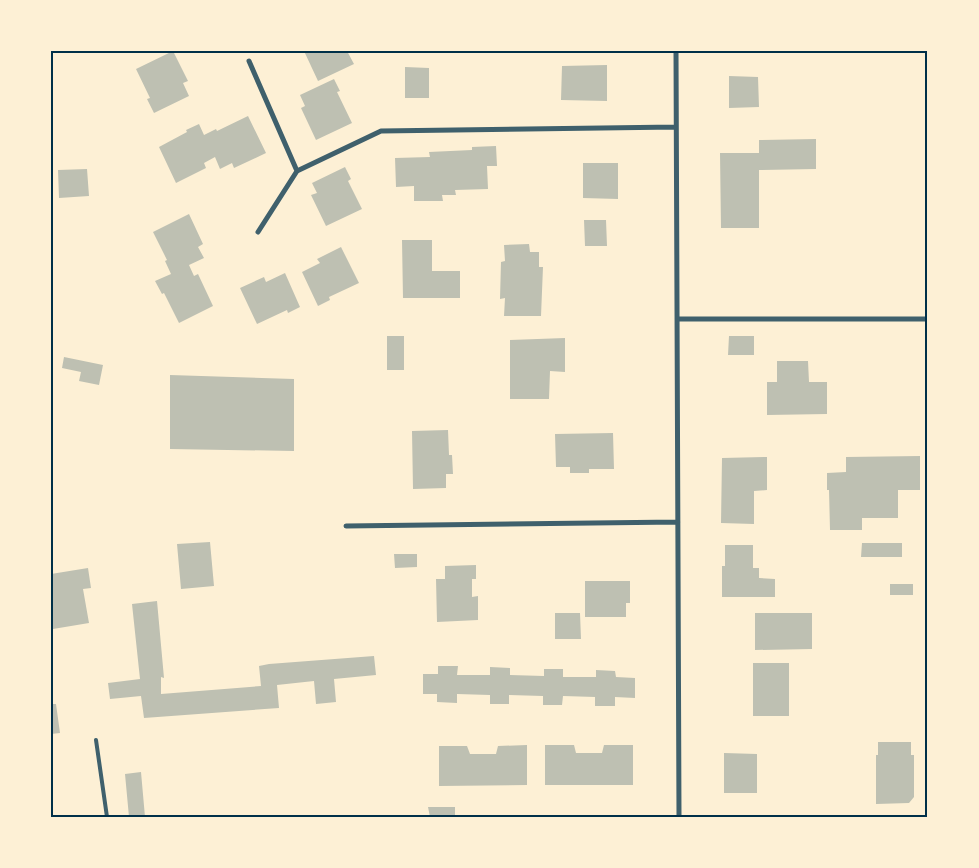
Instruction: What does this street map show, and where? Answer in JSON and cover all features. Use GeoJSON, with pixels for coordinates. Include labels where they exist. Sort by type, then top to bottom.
{"type":"FeatureCollection","features":[{"type":"Feature","properties":{"kind":"street"},"geometry":{"type":"LineString","coordinates":[[676,51],[679,817]]}},
{"type":"Feature","properties":{"kind":"street"},"geometry":{"type":"LineString","coordinates":[[249,61],[296,171]]}},
{"type":"Feature","properties":{"kind":"street"},"geometry":{"type":"LineString","coordinates":[[258,232],[296,171],[381,131],[676,127]]}},
{"type":"Feature","properties":{"kind":"street"},"geometry":{"type":"LineString","coordinates":[[677,319],[928,319]]}},
{"type":"Feature","properties":{"kind":"street"},"geometry":{"type":"LineString","coordinates":[[346,526],[678,522]]}},
{"type":"Feature","properties":{"kind":"lane"},"geometry":{"type":"LineString","coordinates":[[96,740],[106,817]]}},
{"type":"Feature","properties":{"kind":"building"},"geometry":{"type":"Polygon","coordinates":[[[173,51],[188,81],[183,83],[189,96],[154,113],[147,99],[150,98],[136,69],[173,51]]]}},
{"type":"Feature","properties":{"kind":"building"},"geometry":{"type":"Polygon","coordinates":[[[304,51],[347,51],[354,64],[318,81],[304,51]]]}},
{"type":"Feature","properties":{"kind":"building"},"geometry":{"type":"Polygon","coordinates":[[[607,65],[607,101],[561,100],[562,66],[607,65]]]}},
{"type":"Feature","properties":{"kind":"building"},"geometry":{"type":"Polygon","coordinates":[[[405,67],[429,68],[429,98],[405,98],[405,67]]]}},
{"type":"Feature","properties":{"kind":"building"},"geometry":{"type":"Polygon","coordinates":[[[729,76],[758,77],[759,107],[729,108],[729,76]]]}},
{"type":"Feature","properties":{"kind":"building"},"geometry":{"type":"Polygon","coordinates":[[[334,79],[340,91],[337,92],[352,123],[316,140],[301,108],[305,106],[300,95],[334,79]]]}},
{"type":"Feature","properties":{"kind":"building"},"geometry":{"type":"Polygon","coordinates":[[[248,116],[266,153],[234,168],[232,163],[220,169],[215,157],[204,163],[206,168],[176,183],[159,147],[199,124],[204,135],[248,116]]]}},
{"type":"Feature","properties":{"kind":"building"},"geometry":{"type":"Polygon","coordinates":[[[816,139],[816,169],[759,170],[759,228],[721,228],[720,153],[759,153],[759,140],[816,139]]]}},
{"type":"Feature","properties":{"kind":"building"},"geometry":{"type":"Polygon","coordinates":[[[496,146],[497,166],[487,166],[488,189],[455,190],[456,195],[442,195],[443,201],[414,201],[414,186],[396,187],[395,158],[430,157],[429,152],[472,150],[472,147],[496,146]]]}},
{"type":"Feature","properties":{"kind":"building"},"geometry":{"type":"Polygon","coordinates":[[[583,163],[618,163],[618,199],[583,198],[583,163]]]}},
{"type":"Feature","properties":{"kind":"building"},"geometry":{"type":"Polygon","coordinates":[[[345,167],[351,179],[348,181],[362,209],[326,226],[311,195],[317,193],[312,183],[345,167]]]}},
{"type":"Feature","properties":{"kind":"building"},"geometry":{"type":"Polygon","coordinates":[[[87,169],[89,196],[59,198],[58,170],[87,169]]]}},
{"type":"Feature","properties":{"kind":"building"},"geometry":{"type":"Polygon","coordinates":[[[189,214],[203,244],[198,247],[204,258],[189,265],[194,276],[198,274],[213,306],[179,323],[164,293],[162,294],[155,281],[171,274],[165,261],[167,260],[153,232],[189,214]]]}},
{"type":"Feature","properties":{"kind":"building"},"geometry":{"type":"Polygon","coordinates":[[[584,220],[606,220],[607,246],[585,246],[584,220]]]}},
{"type":"Feature","properties":{"kind":"building"},"geometry":{"type":"Polygon","coordinates":[[[402,240],[432,240],[432,271],[460,271],[460,298],[403,298],[402,240]]]}},
{"type":"Feature","properties":{"kind":"building"},"geometry":{"type":"Polygon","coordinates":[[[529,244],[530,252],[539,252],[539,267],[543,267],[541,316],[504,316],[505,298],[500,299],[501,262],[505,261],[504,245],[529,244]]]}},
{"type":"Feature","properties":{"kind":"building"},"geometry":{"type":"Polygon","coordinates":[[[341,247],[359,283],[329,297],[330,300],[318,306],[302,272],[320,263],[317,259],[341,247]]]}},
{"type":"Feature","properties":{"kind":"building"},"geometry":{"type":"Polygon","coordinates":[[[285,273],[300,307],[288,313],[287,310],[257,324],[240,288],[264,277],[266,282],[285,273]]]}},
{"type":"Feature","properties":{"kind":"building"},"geometry":{"type":"Polygon","coordinates":[[[387,336],[404,336],[404,370],[387,370],[387,336]]]}},
{"type":"Feature","properties":{"kind":"building"},"geometry":{"type":"Polygon","coordinates":[[[729,336],[754,336],[754,355],[728,355],[729,336]]]}},
{"type":"Feature","properties":{"kind":"building"},"geometry":{"type":"Polygon","coordinates":[[[565,338],[565,372],[550,371],[549,399],[510,399],[510,340],[565,338]]]}},
{"type":"Feature","properties":{"kind":"building"},"geometry":{"type":"Polygon","coordinates":[[[64,357],[103,365],[99,385],[79,381],[81,372],[62,368],[64,357]]]}},
{"type":"Feature","properties":{"kind":"building"},"geometry":{"type":"Polygon","coordinates":[[[777,361],[808,361],[809,382],[827,382],[827,414],[767,415],[767,382],[777,382],[777,361]]]}},
{"type":"Feature","properties":{"kind":"building"},"geometry":{"type":"Polygon","coordinates":[[[170,375],[294,379],[294,451],[170,449],[170,375]]]}},
{"type":"Feature","properties":{"kind":"building"},"geometry":{"type":"Polygon","coordinates":[[[448,430],[449,455],[452,455],[453,474],[446,474],[446,488],[413,489],[412,431],[448,430]]]}},
{"type":"Feature","properties":{"kind":"building"},"geometry":{"type":"Polygon","coordinates":[[[613,433],[614,469],[589,469],[589,473],[570,473],[570,467],[556,467],[555,434],[613,433]]]}},
{"type":"Feature","properties":{"kind":"building"},"geometry":{"type":"Polygon","coordinates":[[[920,456],[920,490],[898,490],[898,518],[862,518],[862,530],[830,530],[827,473],[846,472],[846,457],[920,456]]]}},
{"type":"Feature","properties":{"kind":"building"},"geometry":{"type":"Polygon","coordinates":[[[767,457],[767,490],[754,491],[754,524],[721,523],[722,458],[767,457]]]}},
{"type":"Feature","properties":{"kind":"building"},"geometry":{"type":"Polygon","coordinates":[[[210,542],[214,586],[181,589],[177,544],[210,542]]]}},
{"type":"Feature","properties":{"kind":"building"},"geometry":{"type":"Polygon","coordinates":[[[862,543],[902,543],[902,557],[861,557],[862,543]]]}},
{"type":"Feature","properties":{"kind":"building"},"geometry":{"type":"Polygon","coordinates":[[[725,545],[753,545],[753,568],[759,568],[759,578],[775,579],[775,597],[722,597],[722,566],[725,566],[725,545]]]}},
{"type":"Feature","properties":{"kind":"building"},"geometry":{"type":"Polygon","coordinates":[[[394,554],[417,554],[417,567],[395,568],[394,554]]]}},
{"type":"Feature","properties":{"kind":"building"},"geometry":{"type":"Polygon","coordinates":[[[476,565],[476,579],[472,579],[472,597],[478,596],[478,620],[437,622],[436,579],[445,579],[445,566],[476,565]]]}},
{"type":"Feature","properties":{"kind":"building"},"geometry":{"type":"Polygon","coordinates":[[[88,568],[91,588],[83,589],[89,623],[53,629],[51,617],[51,574],[88,568]]]}},
{"type":"Feature","properties":{"kind":"building"},"geometry":{"type":"Polygon","coordinates":[[[585,581],[630,581],[630,603],[626,603],[626,617],[585,617],[585,581]]]}},
{"type":"Feature","properties":{"kind":"building"},"geometry":{"type":"Polygon","coordinates":[[[890,584],[913,584],[913,595],[890,595],[890,584]]]}},
{"type":"Feature","properties":{"kind":"building"},"geometry":{"type":"Polygon","coordinates":[[[157,601],[164,678],[161,677],[161,694],[261,686],[259,666],[269,664],[374,656],[376,675],[334,679],[336,702],[316,704],[314,681],[277,685],[279,708],[144,718],[141,696],[110,699],[108,683],[140,679],[132,604],[157,601]]]}},
{"type":"Feature","properties":{"kind":"building"},"geometry":{"type":"Polygon","coordinates":[[[555,613],[580,613],[581,639],[555,639],[555,613]]]}},
{"type":"Feature","properties":{"kind":"building"},"geometry":{"type":"Polygon","coordinates":[[[755,613],[812,613],[812,649],[755,650],[755,613]]]}},
{"type":"Feature","properties":{"kind":"building"},"geometry":{"type":"Polygon","coordinates":[[[753,663],[789,663],[789,716],[753,716],[753,663]]]}},
{"type":"Feature","properties":{"kind":"building"},"geometry":{"type":"Polygon","coordinates":[[[438,666],[458,666],[457,675],[490,675],[490,667],[510,668],[510,675],[544,676],[544,669],[563,669],[563,677],[596,677],[596,670],[615,671],[616,677],[635,678],[635,698],[615,697],[615,706],[595,706],[595,697],[563,696],[562,705],[543,705],[543,696],[509,695],[509,704],[490,704],[490,695],[457,694],[457,703],[437,702],[437,694],[423,694],[423,674],[438,674],[438,666]]]}},
{"type":"Feature","properties":{"kind":"building"},"geometry":{"type":"Polygon","coordinates":[[[51,704],[56,704],[60,733],[51,734],[51,704]]]}},
{"type":"Feature","properties":{"kind":"building"},"geometry":{"type":"Polygon","coordinates":[[[878,742],[911,742],[911,755],[914,755],[914,797],[909,803],[876,804],[876,755],[878,755],[878,742]]]}},
{"type":"Feature","properties":{"kind":"building"},"geometry":{"type":"Polygon","coordinates":[[[527,745],[527,785],[439,786],[439,746],[467,746],[470,754],[496,754],[498,746],[527,745]]]}},
{"type":"Feature","properties":{"kind":"building"},"geometry":{"type":"Polygon","coordinates":[[[545,745],[574,745],[576,753],[602,753],[604,745],[633,745],[633,785],[545,785],[545,745]]]}},
{"type":"Feature","properties":{"kind":"building"},"geometry":{"type":"Polygon","coordinates":[[[724,753],[757,754],[757,793],[724,793],[724,753]]]}},
{"type":"Feature","properties":{"kind":"building"},"geometry":{"type":"Polygon","coordinates":[[[141,772],[145,817],[129,817],[125,774],[141,772]]]}},
{"type":"Feature","properties":{"kind":"building"},"geometry":{"type":"Polygon","coordinates":[[[428,807],[455,807],[455,817],[430,817],[428,807]]]}}]}
